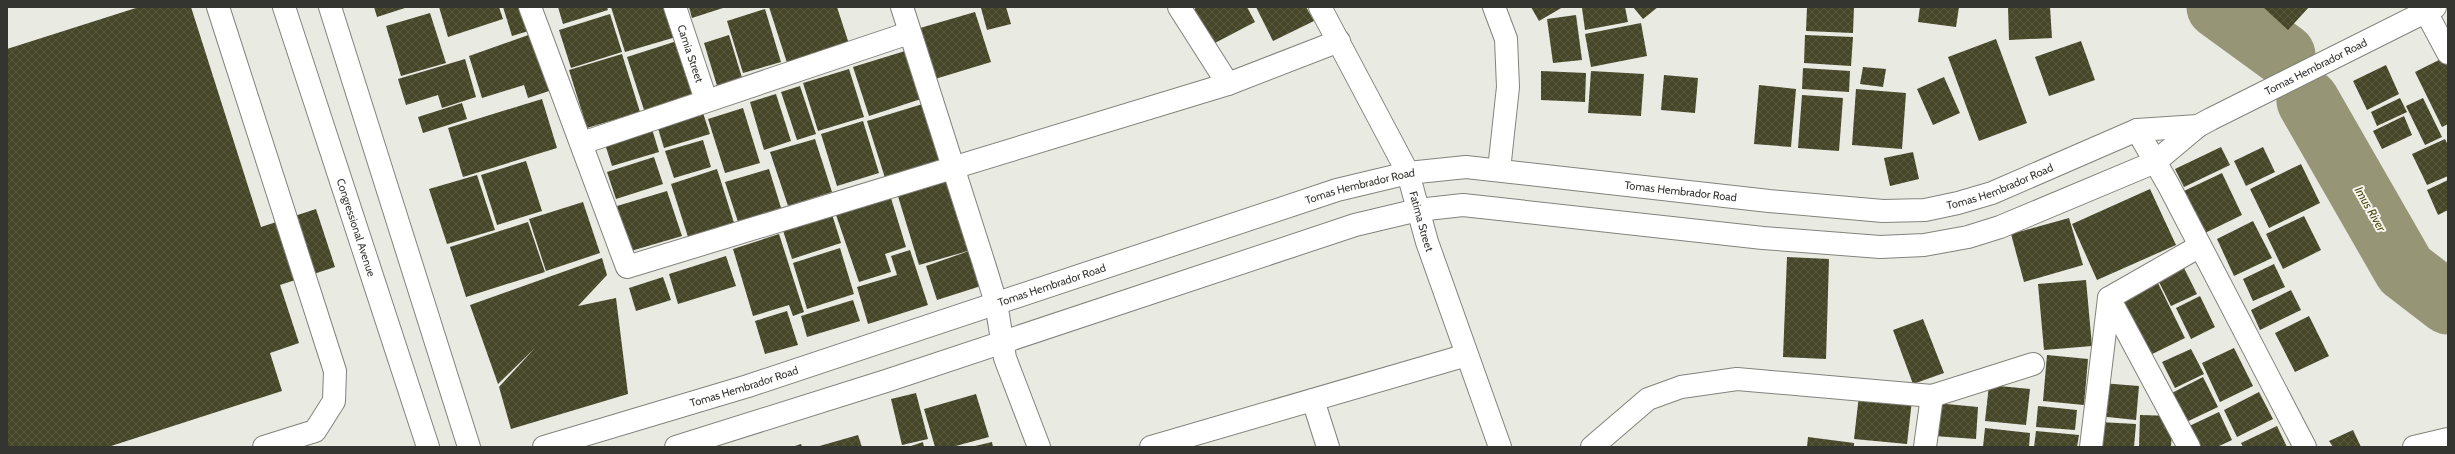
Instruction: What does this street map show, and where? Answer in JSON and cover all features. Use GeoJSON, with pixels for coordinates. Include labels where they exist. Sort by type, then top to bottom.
{"type":"FeatureCollection","features":[{"type":"Feature","properties":{"kind":"street"},"geometry":{"type":"LineString","coordinates":[[218,7],[334,371],[334,401],[315,431],[264,447]]}},
{"type":"Feature","properties":{"kind":"street","name":"Congressional Avenue"},"geometry":{"type":"LineString","coordinates":[[284,7],[428,447]]}},
{"type":"Feature","properties":{"kind":"street"},"geometry":{"type":"LineString","coordinates":[[330,7],[469,447]]}},
{"type":"Feature","properties":{"kind":"street"},"geometry":{"type":"LineString","coordinates":[[530,7],[627,267],[1228,84],[1339,41]]}},
{"type":"Feature","properties":{"kind":"street","name":"Camia Street"},"geometry":{"type":"LineString","coordinates":[[675,7],[706,100]]}},
{"type":"Feature","properties":{"kind":"street"},"geometry":{"type":"LineString","coordinates":[[902,7],[908,33],[996,304],[1005,358],[1039,447]]}},
{"type":"Feature","properties":{"kind":"street"},"geometry":{"type":"LineString","coordinates":[[1180,7],[1228,84]]}},
{"type":"Feature","properties":{"kind":"street","name":"Fatima Street"},"geometry":{"type":"LineString","coordinates":[[1320,7],[1408,173],[1418,210],[1500,447]]}},
{"type":"Feature","properties":{"kind":"street"},"geometry":{"type":"LineString","coordinates":[[1494,7],[1506,39],[1508,87],[1499,170]]}},
{"type":"Feature","properties":{"kind":"street"},"geometry":{"type":"LineString","coordinates":[[2430,9],[2448,53]]}},
{"type":"Feature","properties":{"kind":"street","name":"Tomas Hembrador Road"},"geometry":{"type":"LineString","coordinates":[[676,447],[1003,342],[1355,225],[1418,210],[1463,205],[1763,238],[1880,247],[1924,245],[1968,237],[2000,227],[2155,162],[2204,123],[2379,35],[2403,14],[2430,9]]}},
{"type":"Feature","properties":{"kind":"street"},"geometry":{"type":"LineString","coordinates":[[582,143],[908,33]]}},
{"type":"Feature","properties":{"kind":"street","name":"Tomas Hembrador Road"},"geometry":{"type":"LineString","coordinates":[[544,447],[748,386],[1337,190],[1408,173],[1466,167],[1769,201],[1883,211],[1924,210],[1958,203],[1992,193],[2137,130],[2204,123]]}},
{"type":"Feature","properties":{"kind":"street"},"geometry":{"type":"LineString","coordinates":[[2137,130],[2200,246],[2305,447]]}},
{"type":"Feature","properties":{"kind":"street"},"geometry":{"type":"LineString","coordinates":[[2109,298],[2200,246]]}},
{"type":"Feature","properties":{"kind":"street"},"geometry":{"type":"LineString","coordinates":[[2091,447],[2109,298]]}},
{"type":"Feature","properties":{"kind":"street"},"geometry":{"type":"LineString","coordinates":[[2109,298],[2189,447]]}},
{"type":"Feature","properties":{"kind":"street"},"geometry":{"type":"LineString","coordinates":[[1151,447],[1174,444],[1313,400],[1467,355]]}},
{"type":"Feature","properties":{"kind":"street"},"geometry":{"type":"LineString","coordinates":[[1592,447],[1648,399],[1681,387],[1737,379],[1932,396],[2033,364]]}},
{"type":"Feature","properties":{"kind":"street"},"geometry":{"type":"LineString","coordinates":[[1926,447],[1932,396]]}},
{"type":"Feature","properties":{"kind":"street"},"geometry":{"type":"LineString","coordinates":[[1313,400],[1328,447]]}},
{"type":"Feature","properties":{"kind":"street"},"geometry":{"type":"LineString","coordinates":[[2414,447],[2448,438]]}},
{"type":"Feature","properties":{"kind":"building"},"geometry":{"type":"Polygon","coordinates":[[[139,7],[191,7],[261,227],[316,209],[335,267],[280,285],[299,343],[270,353],[282,391],[108,447],[7,447],[7,49],[139,7]]]}},
{"type":"Feature","properties":{"kind":"building"},"geometry":{"type":"Polygon","coordinates":[[[374,7],[408,7],[377,17],[374,7]]]}},
{"type":"Feature","properties":{"kind":"building"},"geometry":{"type":"Polygon","coordinates":[[[439,7],[499,7],[503,19],[448,37],[439,7]]]}},
{"type":"Feature","properties":{"kind":"building"},"geometry":{"type":"Polygon","coordinates":[[[503,7],[528,7],[535,29],[512,36],[503,7]]]}},
{"type":"Feature","properties":{"kind":"building"},"geometry":{"type":"Polygon","coordinates":[[[558,7],[607,7],[608,10],[563,24],[558,7]]]}},
{"type":"Feature","properties":{"kind":"building"},"geometry":{"type":"Polygon","coordinates":[[[611,7],[666,7],[676,37],[625,52],[611,7]]]}},
{"type":"Feature","properties":{"kind":"building"},"geometry":{"type":"Polygon","coordinates":[[[689,7],[726,7],[692,18],[689,7]]]}},
{"type":"Feature","properties":{"kind":"building"},"geometry":{"type":"Polygon","coordinates":[[[769,7],[837,7],[850,47],[788,66],[769,7]]]}},
{"type":"Feature","properties":{"kind":"building"},"geometry":{"type":"Polygon","coordinates":[[[1006,7],[1011,24],[987,30],[981,8],[1006,7]]]}},
{"type":"Feature","properties":{"kind":"building"},"geometry":{"type":"Polygon","coordinates":[[[1198,7],[1247,7],[1255,22],[1213,44],[1194,9],[1198,7]]]}},
{"type":"Feature","properties":{"kind":"building"},"geometry":{"type":"Polygon","coordinates":[[[1256,7],[1306,7],[1314,21],[1273,41],[1256,7]]]}},
{"type":"Feature","properties":{"kind":"building"},"geometry":{"type":"Polygon","coordinates":[[[1531,7],[1563,7],[1539,21],[1531,7]]]}},
{"type":"Feature","properties":{"kind":"building"},"geometry":{"type":"Polygon","coordinates":[[[1625,7],[1628,22],[1585,30],[1582,8],[1625,7]]]}},
{"type":"Feature","properties":{"kind":"building"},"geometry":{"type":"Polygon","coordinates":[[[1633,7],[1658,7],[1643,19],[1633,7]]]}},
{"type":"Feature","properties":{"kind":"building"},"geometry":{"type":"Polygon","coordinates":[[[1807,7],[1854,7],[1853,33],[1806,31],[1807,7]]]}},
{"type":"Feature","properties":{"kind":"building"},"geometry":{"type":"Polygon","coordinates":[[[1920,7],[1959,7],[1956,27],[1918,22],[1920,7]]]}},
{"type":"Feature","properties":{"kind":"building"},"geometry":{"type":"Polygon","coordinates":[[[2008,7],[2050,7],[2052,38],[2009,40],[2008,7]]]}},
{"type":"Feature","properties":{"kind":"building"},"geometry":{"type":"Polygon","coordinates":[[[2263,7],[2309,7],[2288,30],[2263,7]]]}},
{"type":"Feature","properties":{"kind":"building"},"geometry":{"type":"Polygon","coordinates":[[[765,9],[781,62],[743,73],[727,21],[765,9]]]}},
{"type":"Feature","properties":{"kind":"building"},"geometry":{"type":"Polygon","coordinates":[[[975,12],[991,62],[935,79],[920,28],[975,12]]]}},
{"type":"Feature","properties":{"kind":"building"},"geometry":{"type":"Polygon","coordinates":[[[430,13],[446,63],[401,76],[386,26],[430,13]]]}},
{"type":"Feature","properties":{"kind":"building"},"geometry":{"type":"Polygon","coordinates":[[[610,14],[622,52],[571,68],[559,30],[610,14]]]}},
{"type":"Feature","properties":{"kind":"building"},"geometry":{"type":"Polygon","coordinates":[[[1576,15],[1582,60],[1553,63],[1547,19],[1576,15]]]}},
{"type":"Feature","properties":{"kind":"building"},"geometry":{"type":"Polygon","coordinates":[[[1641,23],[1647,56],[1591,67],[1585,34],[1641,23]]]}},
{"type":"Feature","properties":{"kind":"building"},"geometry":{"type":"Polygon","coordinates":[[[534,33],[552,90],[528,98],[524,85],[482,98],[469,56],[534,33]]]}},
{"type":"Feature","properties":{"kind":"building"},"geometry":{"type":"Polygon","coordinates":[[[729,35],[743,81],[718,89],[704,43],[729,35]]]}},
{"type":"Feature","properties":{"kind":"building"},"geometry":{"type":"Polygon","coordinates":[[[1805,35],[1853,37],[1851,66],[1804,63],[1805,35]]]}},
{"type":"Feature","properties":{"kind":"building"},"geometry":{"type":"Polygon","coordinates":[[[1996,39],[2027,123],[1979,141],[1948,57],[1996,39]]]}},
{"type":"Feature","properties":{"kind":"building"},"geometry":{"type":"Polygon","coordinates":[[[677,41],[694,97],[645,113],[627,57],[677,41]]]}},
{"type":"Feature","properties":{"kind":"building"},"geometry":{"type":"Polygon","coordinates":[[[2081,41],[2095,80],[2049,96],[2035,57],[2081,41]]]}},
{"type":"Feature","properties":{"kind":"building"},"geometry":{"type":"Polygon","coordinates":[[[905,51],[921,99],[869,116],[853,67],[905,51]]]}},
{"type":"Feature","properties":{"kind":"building"},"geometry":{"type":"Polygon","coordinates":[[[622,54],[640,112],[587,128],[569,70],[622,54]]]}},
{"type":"Feature","properties":{"kind":"building"},"geometry":{"type":"Polygon","coordinates":[[[2447,56],[2448,124],[2442,127],[2415,72],[2447,56]]]}},
{"type":"Feature","properties":{"kind":"building"},"geometry":{"type":"Polygon","coordinates":[[[465,59],[476,97],[442,108],[438,95],[406,105],[398,79],[465,59]]]}},
{"type":"Feature","properties":{"kind":"building"},"geometry":{"type":"Polygon","coordinates":[[[2386,65],[2399,94],[2367,110],[2353,81],[2386,65]]]}},
{"type":"Feature","properties":{"kind":"building"},"geometry":{"type":"Polygon","coordinates":[[[1863,67],[1886,69],[1883,87],[1860,84],[1863,67]]]}},
{"type":"Feature","properties":{"kind":"building"},"geometry":{"type":"Polygon","coordinates":[[[1803,68],[1850,71],[1849,92],[1802,89],[1803,68]]]}},
{"type":"Feature","properties":{"kind":"building"},"geometry":{"type":"Polygon","coordinates":[[[849,69],[864,117],[818,131],[803,83],[849,69]]]}},
{"type":"Feature","properties":{"kind":"building"},"geometry":{"type":"Polygon","coordinates":[[[1541,71],[1586,73],[1585,102],[1541,100],[1541,71]]]}},
{"type":"Feature","properties":{"kind":"building"},"geometry":{"type":"Polygon","coordinates":[[[1591,71],[1644,74],[1641,116],[1588,113],[1591,71]]]}},
{"type":"Feature","properties":{"kind":"building"},"geometry":{"type":"Polygon","coordinates":[[[1664,75],[1698,78],[1695,113],[1661,110],[1664,75]]]}},
{"type":"Feature","properties":{"kind":"building"},"geometry":{"type":"Polygon","coordinates":[[[1944,77],[1960,113],[1933,125],[1917,89],[1944,77]]]}},
{"type":"Feature","properties":{"kind":"building"},"geometry":{"type":"Polygon","coordinates":[[[1759,85],[1796,89],[1791,147],[1754,144],[1759,85]]]}},
{"type":"Feature","properties":{"kind":"building"},"geometry":{"type":"Polygon","coordinates":[[[800,86],[816,134],[797,140],[781,92],[800,86]]]}},
{"type":"Feature","properties":{"kind":"building"},"geometry":{"type":"Polygon","coordinates":[[[1856,89],[1906,93],[1902,149],[1852,145],[1856,89]]]}},
{"type":"Feature","properties":{"kind":"building"},"geometry":{"type":"Polygon","coordinates":[[[776,94],[791,141],[764,150],[750,102],[776,94]]]}},
{"type":"Feature","properties":{"kind":"building"},"geometry":{"type":"Polygon","coordinates":[[[1802,95],[1843,98],[1839,151],[1798,148],[1802,95]]]}},
{"type":"Feature","properties":{"kind":"building"},"geometry":{"type":"Polygon","coordinates":[[[2400,98],[2407,112],[2377,126],[2371,112],[2400,98]]]}},
{"type":"Feature","properties":{"kind":"building"},"geometry":{"type":"Polygon","coordinates":[[[2423,98],[2442,137],[2425,145],[2406,106],[2423,98]]]}},
{"type":"Feature","properties":{"kind":"building"},"geometry":{"type":"Polygon","coordinates":[[[542,99],[557,148],[463,177],[448,128],[542,99]]]}},
{"type":"Feature","properties":{"kind":"building"},"geometry":{"type":"Polygon","coordinates":[[[462,103],[467,119],[423,133],[418,117],[462,103]]]}},
{"type":"Feature","properties":{"kind":"building"},"geometry":{"type":"Polygon","coordinates":[[[926,103],[944,162],[886,181],[867,121],[926,103]]]}},
{"type":"Feature","properties":{"kind":"building"},"geometry":{"type":"Polygon","coordinates":[[[701,107],[710,134],[664,148],[656,122],[701,107]]]}},
{"type":"Feature","properties":{"kind":"building"},"geometry":{"type":"Polygon","coordinates":[[[743,108],[760,163],[725,173],[708,119],[743,108]]]}},
{"type":"Feature","properties":{"kind":"building"},"geometry":{"type":"Polygon","coordinates":[[[2404,116],[2412,135],[2382,149],[2373,131],[2404,116]]]}},
{"type":"Feature","properties":{"kind":"building"},"geometry":{"type":"Polygon","coordinates":[[[863,121],[879,173],[837,186],[821,134],[863,121]]]}},
{"type":"Feature","properties":{"kind":"building"},"geometry":{"type":"Polygon","coordinates":[[[652,129],[659,152],[612,166],[605,144],[652,129]]]}},
{"type":"Feature","properties":{"kind":"building"},"geometry":{"type":"Polygon","coordinates":[[[815,139],[832,192],[788,206],[770,152],[815,139]]]}},
{"type":"Feature","properties":{"kind":"building"},"geometry":{"type":"Polygon","coordinates":[[[2445,139],[2448,145],[2448,176],[2427,185],[2412,154],[2445,139]]]}},
{"type":"Feature","properties":{"kind":"building"},"geometry":{"type":"Polygon","coordinates":[[[703,140],[711,167],[674,178],[665,151],[703,140]]]}},
{"type":"Feature","properties":{"kind":"building"},"geometry":{"type":"Polygon","coordinates":[[[2221,147],[2230,165],[2184,187],[2175,169],[2221,147]]]}},
{"type":"Feature","properties":{"kind":"building"},"geometry":{"type":"Polygon","coordinates":[[[2263,147],[2275,172],[2246,186],[2234,161],[2263,147]]]}},
{"type":"Feature","properties":{"kind":"building"},"geometry":{"type":"Polygon","coordinates":[[[1913,152],[1919,179],[1890,186],[1884,158],[1913,152]]]}},
{"type":"Feature","properties":{"kind":"building"},"geometry":{"type":"Polygon","coordinates":[[[654,157],[663,184],[616,199],[607,172],[654,157]]]}},
{"type":"Feature","properties":{"kind":"building"},"geometry":{"type":"Polygon","coordinates":[[[526,161],[542,211],[497,225],[481,175],[526,161]]]}},
{"type":"Feature","properties":{"kind":"building"},"geometry":{"type":"Polygon","coordinates":[[[2301,164],[2320,203],[2269,228],[2250,189],[2301,164]]]}},
{"type":"Feature","properties":{"kind":"building"},"geometry":{"type":"Polygon","coordinates":[[[717,169],[735,226],[689,240],[671,184],[717,169]]]}},
{"type":"Feature","properties":{"kind":"building"},"geometry":{"type":"Polygon","coordinates":[[[769,169],[782,211],[739,225],[725,182],[769,169]]]}},
{"type":"Feature","properties":{"kind":"building"},"geometry":{"type":"Polygon","coordinates":[[[2222,173],[2242,215],[2205,233],[2184,191],[2222,173]]]}},
{"type":"Feature","properties":{"kind":"building"},"geometry":{"type":"Polygon","coordinates":[[[477,175],[495,230],[447,244],[429,189],[477,175]]]}},
{"type":"Feature","properties":{"kind":"building"},"geometry":{"type":"Polygon","coordinates":[[[946,178],[968,251],[919,265],[897,193],[946,178]]]}},
{"type":"Feature","properties":{"kind":"building"},"geometry":{"type":"Polygon","coordinates":[[[2448,180],[2448,210],[2438,215],[2427,190],[2448,180]]]}},
{"type":"Feature","properties":{"kind":"building"},"geometry":{"type":"Polygon","coordinates":[[[2150,189],[2176,245],[2097,280],[2072,224],[2150,189]]]}},
{"type":"Feature","properties":{"kind":"building"},"geometry":{"type":"Polygon","coordinates":[[[667,191],[682,236],[631,251],[617,206],[667,191]]]}},
{"type":"Feature","properties":{"kind":"building"},"geometry":{"type":"Polygon","coordinates":[[[890,195],[906,247],[885,254],[891,272],[859,282],[835,212],[890,195]]]}},
{"type":"Feature","properties":{"kind":"building"},"geometry":{"type":"Polygon","coordinates":[[[583,202],[600,253],[546,271],[529,219],[583,202]]]}},
{"type":"Feature","properties":{"kind":"building"},"geometry":{"type":"Polygon","coordinates":[[[830,208],[841,243],[792,259],[781,224],[830,208]]]}},
{"type":"Feature","properties":{"kind":"building"},"geometry":{"type":"Polygon","coordinates":[[[2304,216],[2321,250],[2283,269],[2266,234],[2304,216]]]}},
{"type":"Feature","properties":{"kind":"building"},"geometry":{"type":"Polygon","coordinates":[[[2069,218],[2083,265],[2024,282],[2011,234],[2069,218]]]}},
{"type":"Feature","properties":{"kind":"building"},"geometry":{"type":"Polygon","coordinates":[[[2253,221],[2272,258],[2234,276],[2217,239],[2253,221]]]}},
{"type":"Feature","properties":{"kind":"building"},"geometry":{"type":"Polygon","coordinates":[[[528,222],[545,272],[466,297],[450,247],[528,222]]]}},
{"type":"Feature","properties":{"kind":"building"},"geometry":{"type":"Polygon","coordinates":[[[779,234],[804,312],[793,316],[789,305],[753,316],[733,249],[779,234]]]}},
{"type":"Feature","properties":{"kind":"building"},"geometry":{"type":"Polygon","coordinates":[[[840,248],[854,294],[807,309],[793,263],[840,248]]]}},
{"type":"Feature","properties":{"kind":"building"},"geometry":{"type":"Polygon","coordinates":[[[910,250],[928,305],[868,324],[857,287],[897,275],[891,256],[910,250]]]}},
{"type":"Feature","properties":{"kind":"building"},"geometry":{"type":"Polygon","coordinates":[[[969,251],[981,286],[937,300],[926,266],[969,251]]]}},
{"type":"Feature","properties":{"kind":"building"},"geometry":{"type":"Polygon","coordinates":[[[726,256],[736,286],[678,304],[669,274],[726,256]]]}},
{"type":"Feature","properties":{"kind":"building"},"geometry":{"type":"Polygon","coordinates":[[[1787,257],[1829,259],[1826,359],[1783,357],[1787,257]]]}},
{"type":"Feature","properties":{"kind":"building"},"geometry":{"type":"Polygon","coordinates":[[[602,258],[607,275],[578,306],[616,298],[628,394],[511,429],[499,387],[535,348],[498,384],[470,305],[602,258]]]}},
{"type":"Feature","properties":{"kind":"building"},"geometry":{"type":"Polygon","coordinates":[[[2182,264],[2197,294],[2171,306],[2156,276],[2182,264]]]}},
{"type":"Feature","properties":{"kind":"building"},"geometry":{"type":"Polygon","coordinates":[[[2274,264],[2285,287],[2253,301],[2243,279],[2274,264]]]}},
{"type":"Feature","properties":{"kind":"building"},"geometry":{"type":"Polygon","coordinates":[[[663,277],[671,300],[636,311],[629,288],[663,277]]]}},
{"type":"Feature","properties":{"kind":"building"},"geometry":{"type":"Polygon","coordinates":[[[2086,280],[2092,346],[2044,350],[2038,284],[2086,280]]]}},
{"type":"Feature","properties":{"kind":"building"},"geometry":{"type":"Polygon","coordinates":[[[2157,281],[2185,338],[2144,358],[2116,301],[2157,281]]]}},
{"type":"Feature","properties":{"kind":"building"},"geometry":{"type":"Polygon","coordinates":[[[2291,290],[2301,310],[2260,330],[2251,310],[2291,290]]]}},
{"type":"Feature","properties":{"kind":"building"},"geometry":{"type":"Polygon","coordinates":[[[2200,296],[2215,327],[2191,339],[2176,308],[2200,296]]]}},
{"type":"Feature","properties":{"kind":"building"},"geometry":{"type":"Polygon","coordinates":[[[853,300],[860,321],[807,337],[801,316],[853,300]]]}},
{"type":"Feature","properties":{"kind":"building"},"geometry":{"type":"Polygon","coordinates":[[[787,311],[798,345],[765,354],[755,321],[787,311]]]}},
{"type":"Feature","properties":{"kind":"building"},"geometry":{"type":"Polygon","coordinates":[[[2309,316],[2329,356],[2295,372],[2275,333],[2309,316]]]}},
{"type":"Feature","properties":{"kind":"building"},"geometry":{"type":"Polygon","coordinates":[[[1923,319],[1944,373],[1913,384],[1893,330],[1923,319]]]}},
{"type":"Feature","properties":{"kind":"building"},"geometry":{"type":"Polygon","coordinates":[[[2234,348],[2253,386],[2220,402],[2202,363],[2234,348]]]}},
{"type":"Feature","properties":{"kind":"building"},"geometry":{"type":"Polygon","coordinates":[[[2191,349],[2204,374],[2175,388],[2162,362],[2191,349]]]}},
{"type":"Feature","properties":{"kind":"building"},"geometry":{"type":"Polygon","coordinates":[[[2047,355],[2088,359],[2084,405],[2043,401],[2047,355]]]}},
{"type":"Feature","properties":{"kind":"building"},"geometry":{"type":"Polygon","coordinates":[[[2203,377],[2218,407],[2180,425],[2166,396],[2203,377]]]}},
{"type":"Feature","properties":{"kind":"building"},"geometry":{"type":"Polygon","coordinates":[[[2101,383],[2139,386],[2136,420],[2098,416],[2101,383]]]}},
{"type":"Feature","properties":{"kind":"building"},"geometry":{"type":"Polygon","coordinates":[[[1989,385],[2030,389],[2026,425],[1985,421],[1989,385]]]}},
{"type":"Feature","properties":{"kind":"building"},"geometry":{"type":"Polygon","coordinates":[[[2259,392],[2273,419],[2237,437],[2224,410],[2259,392]]]}},
{"type":"Feature","properties":{"kind":"building"},"geometry":{"type":"Polygon","coordinates":[[[916,393],[928,439],[902,445],[891,399],[916,393]]]}},
{"type":"Feature","properties":{"kind":"building"},"geometry":{"type":"Polygon","coordinates":[[[976,394],[989,437],[952,447],[935,447],[924,409],[976,394]]]}},
{"type":"Feature","properties":{"kind":"building"},"geometry":{"type":"Polygon","coordinates":[[[1859,395],[1912,400],[1907,444],[1854,439],[1859,395]]]}},
{"type":"Feature","properties":{"kind":"building"},"geometry":{"type":"Polygon","coordinates":[[[1936,403],[1978,407],[1976,439],[1934,436],[1936,403]]]}},
{"type":"Feature","properties":{"kind":"building"},"geometry":{"type":"Polygon","coordinates":[[[2038,406],[2077,410],[2075,430],[2036,427],[2038,406]]]}},
{"type":"Feature","properties":{"kind":"building"},"geometry":{"type":"Polygon","coordinates":[[[2219,412],[2232,440],[2217,447],[2195,447],[2185,428],[2219,412]]]}},
{"type":"Feature","properties":{"kind":"building"},"geometry":{"type":"Polygon","coordinates":[[[2140,415],[2173,416],[2171,447],[2139,447],[2140,415]]]}},
{"type":"Feature","properties":{"kind":"building"},"geometry":{"type":"Polygon","coordinates":[[[2099,422],[2136,424],[2134,447],[2098,447],[2099,422]]]}},
{"type":"Feature","properties":{"kind":"building"},"geometry":{"type":"Polygon","coordinates":[[[2277,426],[2287,447],[2243,447],[2241,443],[2277,426]]]}},
{"type":"Feature","properties":{"kind":"building"},"geometry":{"type":"Polygon","coordinates":[[[1985,428],[2030,433],[2029,447],[1983,447],[1985,428]]]}},
{"type":"Feature","properties":{"kind":"building"},"geometry":{"type":"Polygon","coordinates":[[[2353,430],[2361,447],[2333,447],[2329,441],[2353,430]]]}},
{"type":"Feature","properties":{"kind":"building"},"geometry":{"type":"Polygon","coordinates":[[[2036,431],[2079,435],[2077,447],[2034,447],[2036,431]]]}},
{"type":"Feature","properties":{"kind":"building"},"geometry":{"type":"Polygon","coordinates":[[[858,435],[862,447],[816,447],[858,435]]]}},
{"type":"Feature","properties":{"kind":"building"},"geometry":{"type":"Polygon","coordinates":[[[1808,437],[1854,443],[1854,447],[1807,447],[1808,437]]]}},
{"type":"Feature","properties":{"kind":"building"},"geometry":{"type":"Polygon","coordinates":[[[923,442],[924,447],[908,447],[923,442]]]}},
{"type":"Feature","properties":{"kind":"building"},"geometry":{"type":"Polygon","coordinates":[[[992,442],[993,447],[975,447],[975,446],[992,442]]]}},
{"type":"Feature","properties":{"kind":"building"},"geometry":{"type":"Polygon","coordinates":[[[801,444],[802,447],[792,447],[801,444]]]}},
{"type":"Feature","properties":{"kind":"waterway","name":"Imus River"},"geometry":{"type":"LineString","coordinates":[[2218,7],[2284,55]]}},
{"type":"Feature","properties":{"kind":"waterway","name":"Imus River"},"geometry":{"type":"LineString","coordinates":[[2308,101],[2405,270],[2448,303]]}}]}
